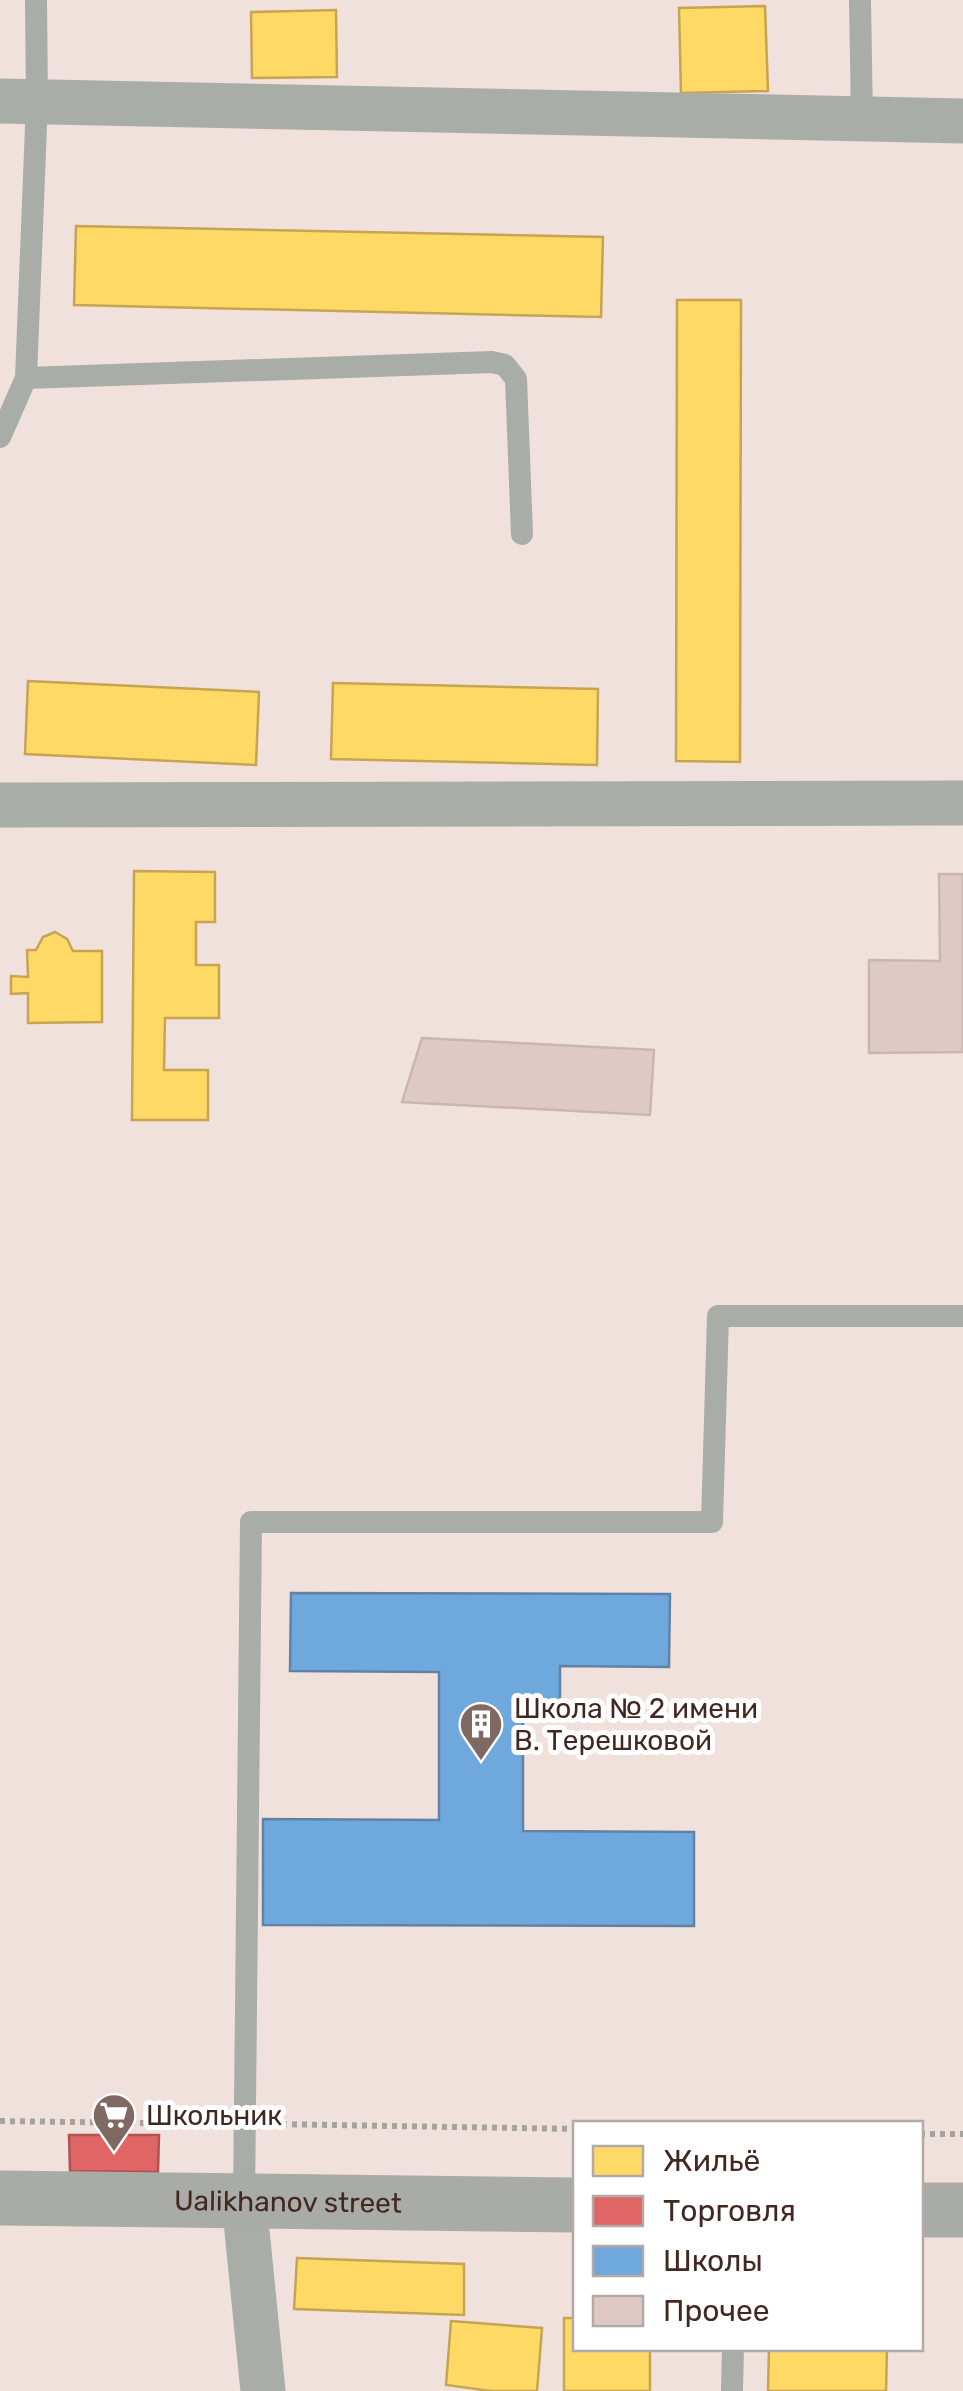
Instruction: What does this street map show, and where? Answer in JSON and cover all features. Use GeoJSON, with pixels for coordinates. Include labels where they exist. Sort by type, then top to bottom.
{"type":"FeatureCollection","features":[{"type":"Feature","properties":{"kind":"main road","name":"Ualikhanov street"},"geometry":{"type":"LineString","coordinates":[[0,2198],[573,2206]]}},
{"type":"Feature","properties":{"kind":"main road"},"geometry":{"type":"LineString","coordinates":[[923,2210],[963,2210]]}},
{"type":"Feature","properties":{"kind":"street"},"geometry":{"type":"LineString","coordinates":[[19,101],[963,121]]}},
{"type":"Feature","properties":{"kind":"street"},"geometry":{"type":"LineString","coordinates":[[0,805],[963,803]]}},
{"type":"Feature","properties":{"kind":"street"},"geometry":{"type":"LineString","coordinates":[[244,2201],[264,2391]]}},
{"type":"Feature","properties":{"kind":"lane"},"geometry":{"type":"LineString","coordinates":[[0,437],[26,378],[19,101],[36,0]]}},
{"type":"Feature","properties":{"kind":"lane"},"geometry":{"type":"LineString","coordinates":[[860,0],[862,118]]}},
{"type":"Feature","properties":{"kind":"lane"},"geometry":{"type":"LineString","coordinates":[[26,378],[492,362],[505,365],[516,379],[522,534]]}},
{"type":"Feature","properties":{"kind":"lane"},"geometry":{"type":"LineString","coordinates":[[244,2201],[251,1522],[712,1522],[718,1316],[963,1316]]}},
{"type":"Feature","properties":{"kind":"lane"},"geometry":{"type":"LineString","coordinates":[[732,2391],[733,2351]]}},
{"type":"Feature","properties":{"kind":"path"},"geometry":{"type":"LineString","coordinates":[[0,2121],[573,2128]]}},
{"type":"Feature","properties":{"kind":"path"},"geometry":{"type":"LineString","coordinates":[[923,2134],[963,2134]]}},
{"type":"Feature","properties":{"kind":"building: Жильё"},"geometry":{"type":"Polygon","coordinates":[[[765,6],[768,91],[681,93],[679,8],[765,6]]]}},
{"type":"Feature","properties":{"kind":"building: Жильё"},"geometry":{"type":"Polygon","coordinates":[[[336,10],[337,77],[252,78],[251,12],[336,10]]]}},
{"type":"Feature","properties":{"kind":"building: Жильё"},"geometry":{"type":"Polygon","coordinates":[[[76,226],[603,237],[601,317],[74,305],[76,226]]]}},
{"type":"Feature","properties":{"kind":"building: Жильё"},"geometry":{"type":"Polygon","coordinates":[[[677,300],[741,300],[740,762],[676,761],[677,300]]]}},
{"type":"Feature","properties":{"kind":"building: Жильё"},"geometry":{"type":"Polygon","coordinates":[[[28,681],[259,692],[256,765],[25,754],[28,681]]]}},
{"type":"Feature","properties":{"kind":"building: Жильё"},"geometry":{"type":"Polygon","coordinates":[[[333,683],[598,689],[597,765],[331,759],[333,683]]]}},
{"type":"Feature","properties":{"kind":"building: Жильё"},"geometry":{"type":"Polygon","coordinates":[[[134,871],[215,872],[215,922],[196,922],[196,965],[219,965],[219,1018],[165,1018],[164,1070],[208,1070],[208,1120],[132,1120],[134,871]]]}},
{"type":"Feature","properties":{"kind":"building: Жильё"},"geometry":{"type":"Polygon","coordinates":[[[55,932],[67,939],[73,951],[102,951],[102,1022],[28,1023],[28,993],[11,994],[11,976],[28,977],[27,950],[36,950],[43,937],[55,932]]]}},
{"type":"Feature","properties":{"kind":"building: Жильё"},"geometry":{"type":"Polygon","coordinates":[[[297,2258],[464,2264],[464,2315],[294,2309],[297,2258]]]}},
{"type":"Feature","properties":{"kind":"building: Жильё"},"geometry":{"type":"Polygon","coordinates":[[[564,2318],[573,2318],[573,2351],[650,2351],[650,2391],[564,2391],[564,2318]]]}},
{"type":"Feature","properties":{"kind":"building: Жильё"},"geometry":{"type":"Polygon","coordinates":[[[451,2321],[542,2328],[537,2391],[491,2391],[446,2385],[451,2321]]]}},
{"type":"Feature","properties":{"kind":"building: Жильё"},"geometry":{"type":"Polygon","coordinates":[[[769,2351],[887,2351],[886,2391],[768,2391],[769,2351]]]}},
{"type":"Feature","properties":{"kind":"building: Торговля","name":"Школьник"},"geometry":{"type":"Polygon","coordinates":[[[69,2135],[159,2135],[158,2172],[70,2171],[69,2135]]]}},
{"type":"Feature","properties":{"kind":"building: Школы","name":"Школа № 2 имени В. Терешковой"},"geometry":{"type":"Polygon","coordinates":[[[291,1593],[670,1594],[669,1667],[560,1666],[560,1705],[523,1706],[523,1831],[694,1832],[694,1926],[263,1925],[263,1819],[439,1820],[439,1672],[290,1671],[291,1593]]]}},
{"type":"Feature","properties":{"kind":"building: Прочее"},"geometry":{"type":"Polygon","coordinates":[[[939,874],[963,874],[963,1052],[869,1053],[869,960],[940,961],[939,874]]]}},
{"type":"Feature","properties":{"kind":"building: Прочее"},"geometry":{"type":"Polygon","coordinates":[[[422,1038],[654,1050],[650,1115],[402,1102],[422,1038]]]}},
{"type":"Feature","properties":{"kind":"place","name":"Школа № 2 имени В. Терешковой"},"geometry":{"type":"Point","coordinates":[481,1762]}},
{"type":"Feature","properties":{"kind":"place","name":"Школьник"},"geometry":{"type":"Point","coordinates":[114,2153]}}]}
